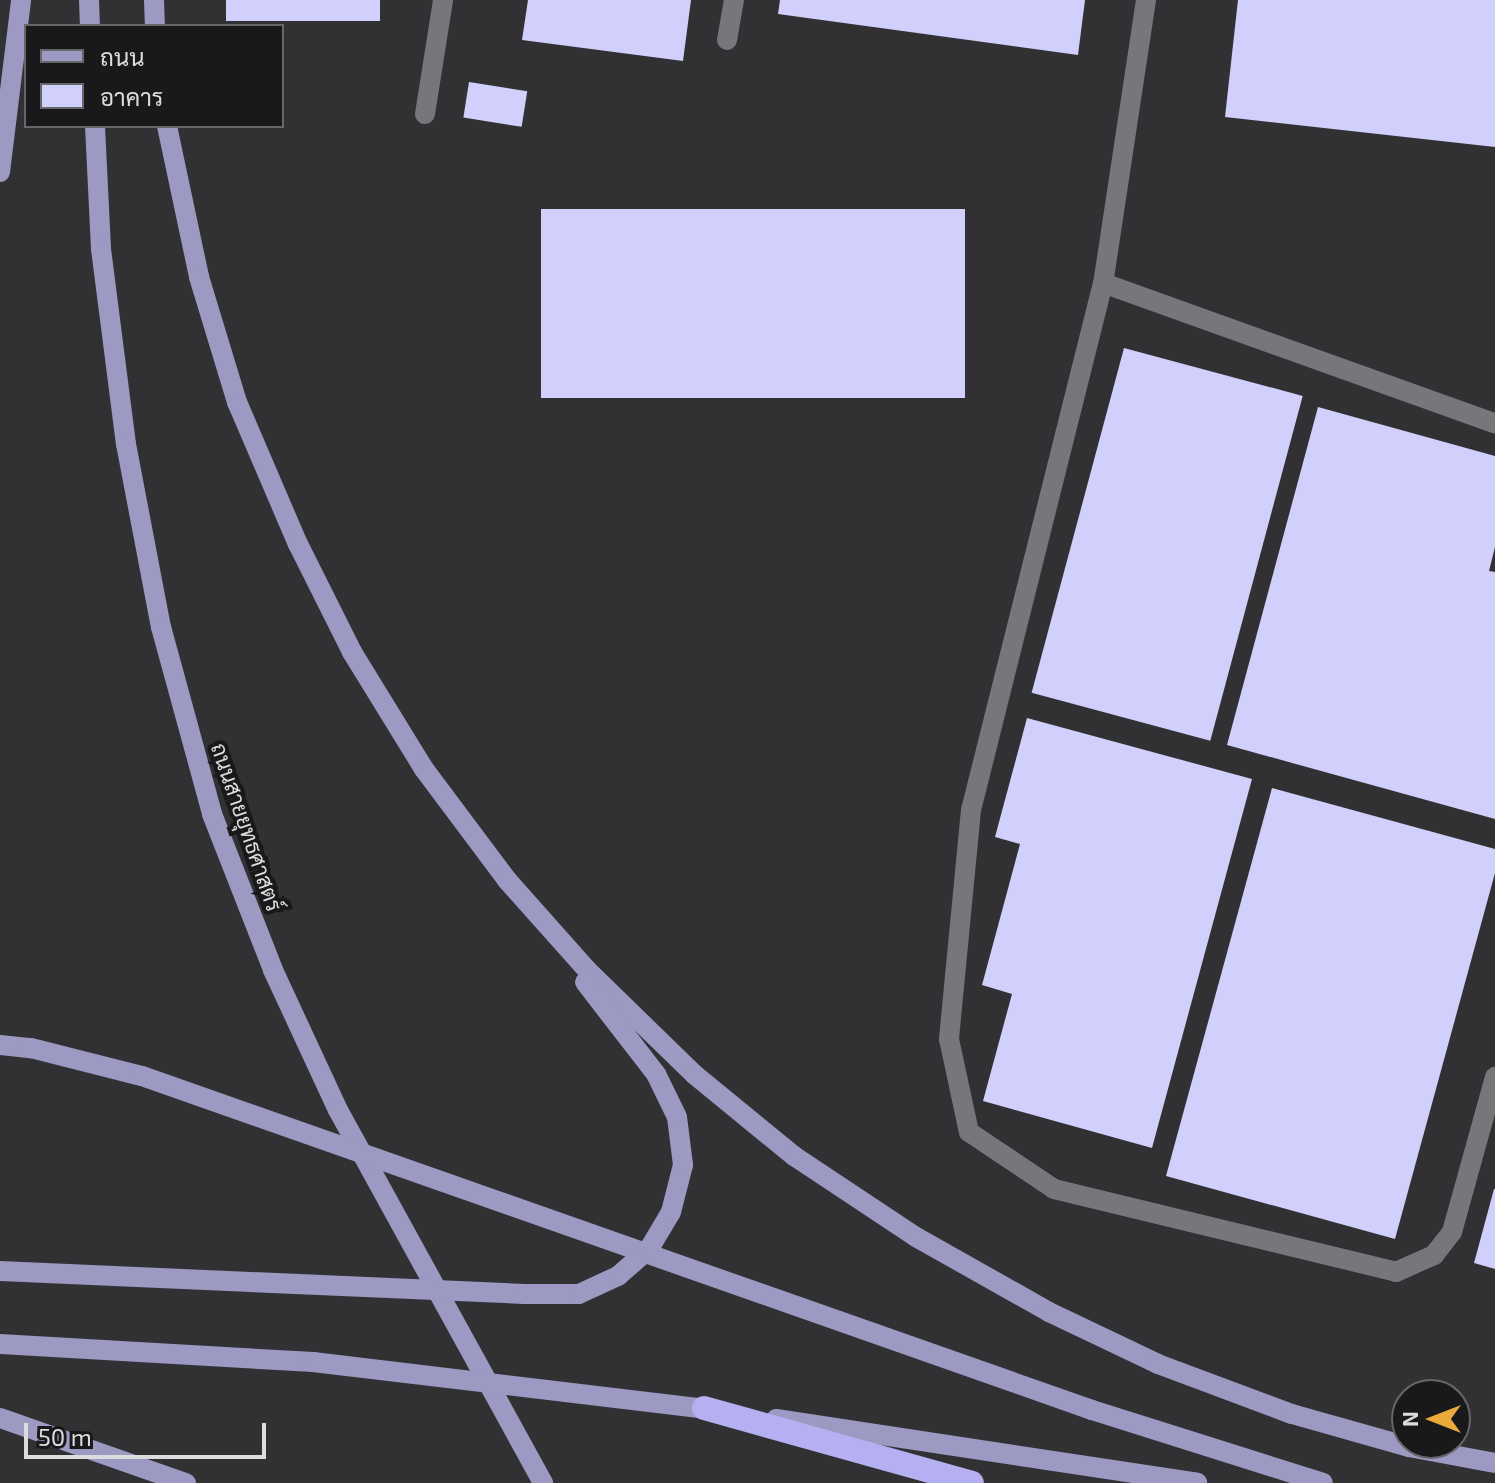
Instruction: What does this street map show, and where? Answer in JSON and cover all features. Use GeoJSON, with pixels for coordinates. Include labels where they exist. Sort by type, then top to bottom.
{"type":"FeatureCollection","features":[{"type":"Feature","properties":{"kind":"highway"},"geometry":{"type":"LineString","coordinates":[[704,1408],[972,1483]]}},
{"type":"Feature","properties":{"kind":"main road"},"geometry":{"type":"LineString","coordinates":[[0,172],[21,0]]}},
{"type":"Feature","properties":{"kind":"main road"},"geometry":{"type":"LineString","coordinates":[[89,0],[90,24]]}},
{"type":"Feature","properties":{"kind":"main road"},"geometry":{"type":"LineString","coordinates":[[154,0],[155,24]]}},
{"type":"Feature","properties":{"kind":"main road","name":"ถนนสายยุทธศาสตร์"},"geometry":{"type":"LineString","coordinates":[[95,128],[101,249],[126,444],[161,627],[212,814],[273,970],[338,1110],[543,1483]]}},
{"type":"Feature","properties":{"kind":"main road"},"geometry":{"type":"LineString","coordinates":[[0,1271],[579,1294],[618,1276],[649,1249],[671,1212],[683,1165],[677,1117],[656,1074],[424,769],[352,652],[298,544],[237,402],[199,277],[167,128]]}},
{"type":"Feature","properties":{"kind":"main road"},"geometry":{"type":"LineString","coordinates":[[507,880],[588,971],[695,1075],[794,1156],[916,1237],[1049,1312],[1158,1364],[1292,1414],[1409,1447],[1495,1463]]}},
{"type":"Feature","properties":{"kind":"main road"},"geometry":{"type":"LineString","coordinates":[[0,1045],[31,1048],[142,1076],[1257,1466],[1323,1483]]}},
{"type":"Feature","properties":{"kind":"main road"},"geometry":{"type":"LineString","coordinates":[[0,1344],[313,1362],[644,1399],[1197,1483]]}},
{"type":"Feature","properties":{"kind":"main road"},"geometry":{"type":"LineString","coordinates":[[0,1418],[31,1425],[186,1483]]}},
{"type":"Feature","properties":{"kind":"lane"},"geometry":{"type":"LineString","coordinates":[[425,114],[443,0]]}},
{"type":"Feature","properties":{"kind":"lane"},"geometry":{"type":"LineString","coordinates":[[727,40],[734,0]]}},
{"type":"Feature","properties":{"kind":"lane"},"geometry":{"type":"LineString","coordinates":[[1146,0],[1103,283],[971,810],[949,1039],[969,1132],[1054,1189],[1396,1272],[1434,1255],[1452,1232],[1495,1077]]}},
{"type":"Feature","properties":{"kind":"lane"},"geometry":{"type":"LineString","coordinates":[[1103,283],[1495,423]]}},
{"type":"Feature","properties":{"kind":"building"},"geometry":{"type":"Polygon","coordinates":[[[226,0],[380,0],[380,21],[226,21],[226,0]]]}},
{"type":"Feature","properties":{"kind":"building"},"geometry":{"type":"Polygon","coordinates":[[[528,0],[691,0],[683,61],[522,40],[528,0]]]}},
{"type":"Feature","properties":{"kind":"building"},"geometry":{"type":"Polygon","coordinates":[[[780,0],[1085,0],[1078,55],[778,14],[780,0]]]}},
{"type":"Feature","properties":{"kind":"building"},"geometry":{"type":"Polygon","coordinates":[[[1238,0],[1495,0],[1495,147],[1225,117],[1238,0]]]}},
{"type":"Feature","properties":{"kind":"building"},"geometry":{"type":"Polygon","coordinates":[[[469,82],[527,91],[522,127],[463,118],[469,82]]]}},
{"type":"Feature","properties":{"kind":"building"},"geometry":{"type":"Polygon","coordinates":[[[541,209],[965,209],[965,398],[541,398],[541,209]]]}},
{"type":"Feature","properties":{"kind":"building"},"geometry":{"type":"Polygon","coordinates":[[[1124,348],[1303,396],[1210,741],[1032,693],[1124,348]]]}},
{"type":"Feature","properties":{"kind":"building"},"geometry":{"type":"Polygon","coordinates":[[[1318,407],[1495,456],[1495,547],[1489,571],[1495,572],[1495,819],[1227,745],[1318,407]]]}},
{"type":"Feature","properties":{"kind":"building"},"geometry":{"type":"Polygon","coordinates":[[[1027,718],[1252,779],[1152,1148],[983,1101],[1012,994],[982,985],[1020,844],[995,837],[1027,718]]]}},
{"type":"Feature","properties":{"kind":"building"},"geometry":{"type":"Polygon","coordinates":[[[1272,788],[1495,849],[1495,873],[1395,1239],[1166,1176],[1272,788]]]}},
{"type":"Feature","properties":{"kind":"building"},"geometry":{"type":"Polygon","coordinates":[[[1495,1189],[1495,1269],[1474,1263],[1495,1189]]]}}]}
